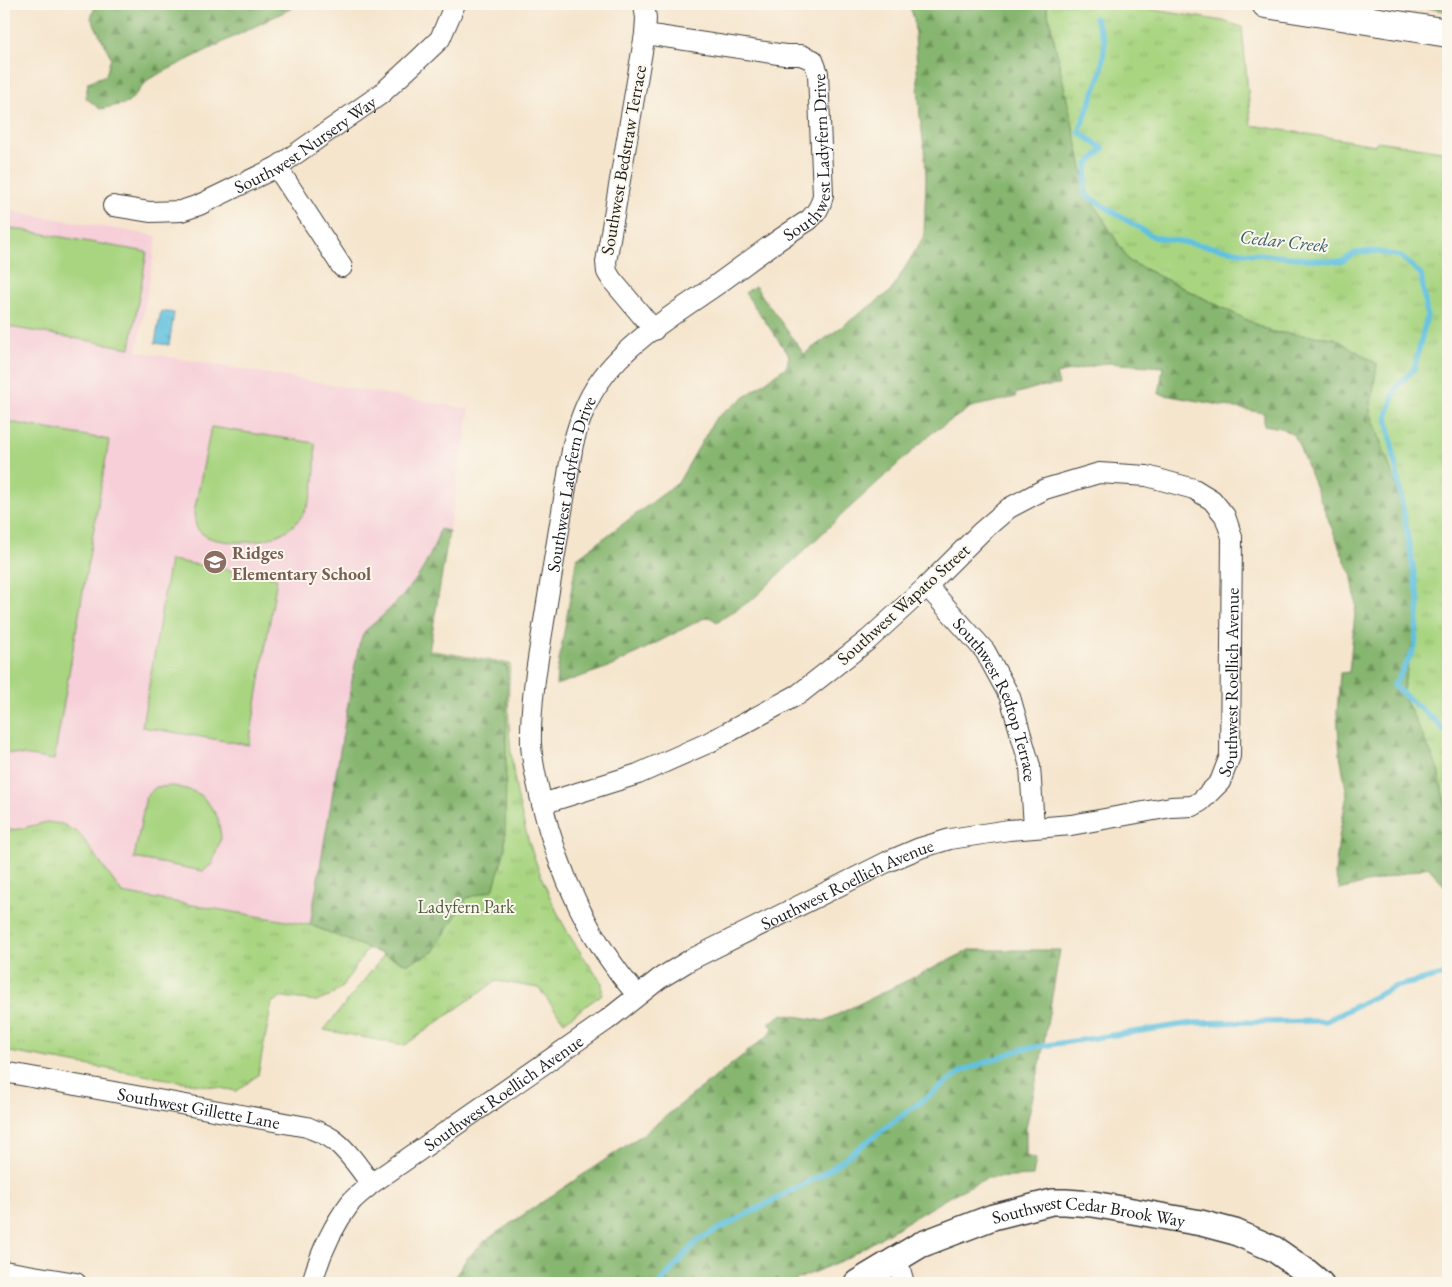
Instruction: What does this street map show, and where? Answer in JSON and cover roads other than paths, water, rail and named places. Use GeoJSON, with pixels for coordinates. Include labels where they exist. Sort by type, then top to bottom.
{"type":"FeatureCollection","features":[{"type":"Feature","properties":{"kind":"main road"},"geometry":{"type":"LineString","coordinates":[[1266,4],[1448,33]]}},
{"type":"Feature","properties":{"kind":"street","name":"Southwest Nursery Way"},"geometry":{"type":"LineString","coordinates":[[113,206],[150,212],[181,211],[199,205],[277,167],[380,94],[412,65],[440,39],[455,4]]}},
{"type":"Feature","properties":{"kind":"street","name":"Southwest Bedstraw Terrace"},"geometry":{"type":"LineString","coordinates":[[644,4],[646,18],[644,34],[606,262],[607,272],[612,280],[654,330]]}},
{"type":"Feature","properties":{"kind":"street","name":"Southwest Ladyfern Drive"},"geometry":{"type":"LineString","coordinates":[[638,995],[618,973],[584,918],[565,876],[553,844],[542,804],[534,770],[531,746],[531,716],[538,658],[573,444],[588,401],[599,381],[611,366],[630,348],[654,330],[809,220],[817,213],[823,195],[818,73],[813,60],[801,55],[644,34]]}},
{"type":"Feature","properties":{"kind":"street"},"geometry":{"type":"LineString","coordinates":[[277,167],[342,267]]}},
{"type":"Feature","properties":{"kind":"street","name":"Southwest Wapato Street"},"geometry":{"type":"LineString","coordinates":[[542,804],[638,774],[710,742],[799,694],[868,640],[927,586],[981,532],[1009,508],[1045,489],[1099,473],[1148,476],[1194,489],[1212,500]]}},
{"type":"Feature","properties":{"kind":"street","name":"Southwest Roellich Avenue"},"geometry":{"type":"LineString","coordinates":[[312,1283],[318,1260],[331,1232],[352,1201],[396,1165],[607,1020],[659,979],[690,960],[887,862],[920,848],[950,839],[1034,827],[1071,825],[1171,807],[1192,806],[1201,801],[1220,782],[1228,762],[1230,744],[1232,537],[1225,516],[1212,500]]}},
{"type":"Feature","properties":{"kind":"street","name":"Southwest Redtop Terrace"},"geometry":{"type":"LineString","coordinates":[[927,586],[985,651],[1010,697],[1030,766],[1034,827]]}},
{"type":"Feature","properties":{"kind":"street","name":"Southwest Gillette Lane"},"geometry":{"type":"LineString","coordinates":[[4,1072],[307,1127],[335,1141],[372,1184]]}},
{"type":"Feature","properties":{"kind":"street","name":"Southwest Cedar Brook Way"},"geometry":{"type":"LineString","coordinates":[[857,1283],[920,1245],[993,1217],[1052,1202],[1080,1202],[1201,1223],[1235,1232],[1274,1249],[1308,1272],[1320,1283]]}},
{"type":"Feature","properties":{"kind":"street"},"geometry":{"type":"LineString","coordinates":[[896,1259],[904,1283]]}},
{"type":"Feature","properties":{"kind":"street"},"geometry":{"type":"LineString","coordinates":[[4,1271],[76,1283]]}},
{"type":"Feature","properties":{"kind":"water"},"geometry":{"type":"Polygon","coordinates":[[[161,311],[174,313],[169,345],[155,343],[161,311]]]}},
{"type":"Feature","properties":{"kind":"waterway","name":"Cedar Creek"},"geometry":{"type":"LineString","coordinates":[[1095,18],[1105,42],[1101,73],[1079,132],[1103,149],[1088,164],[1084,194],[1154,237],[1246,253],[1341,262],[1355,253],[1373,251],[1400,256],[1421,274],[1427,316],[1414,369],[1396,388],[1387,416],[1419,602],[1415,647],[1393,685],[1448,734]]}},
{"type":"Feature","properties":{"kind":"waterway"},"geometry":{"type":"LineString","coordinates":[[660,1283],[698,1240],[825,1173],[962,1071],[1022,1049],[1193,1023],[1326,1021],[1394,987],[1448,974]]}},
{"type":"Feature","properties":{"kind":"place","name":"Ridges Elementary School"},"geometry":{"type":"Point","coordinates":[215,562]}},
{"type":"Feature","properties":{"kind":"park label","name":"Ladyfern Park"},"geometry":{"type":"Point","coordinates":[466,906]}}]}
